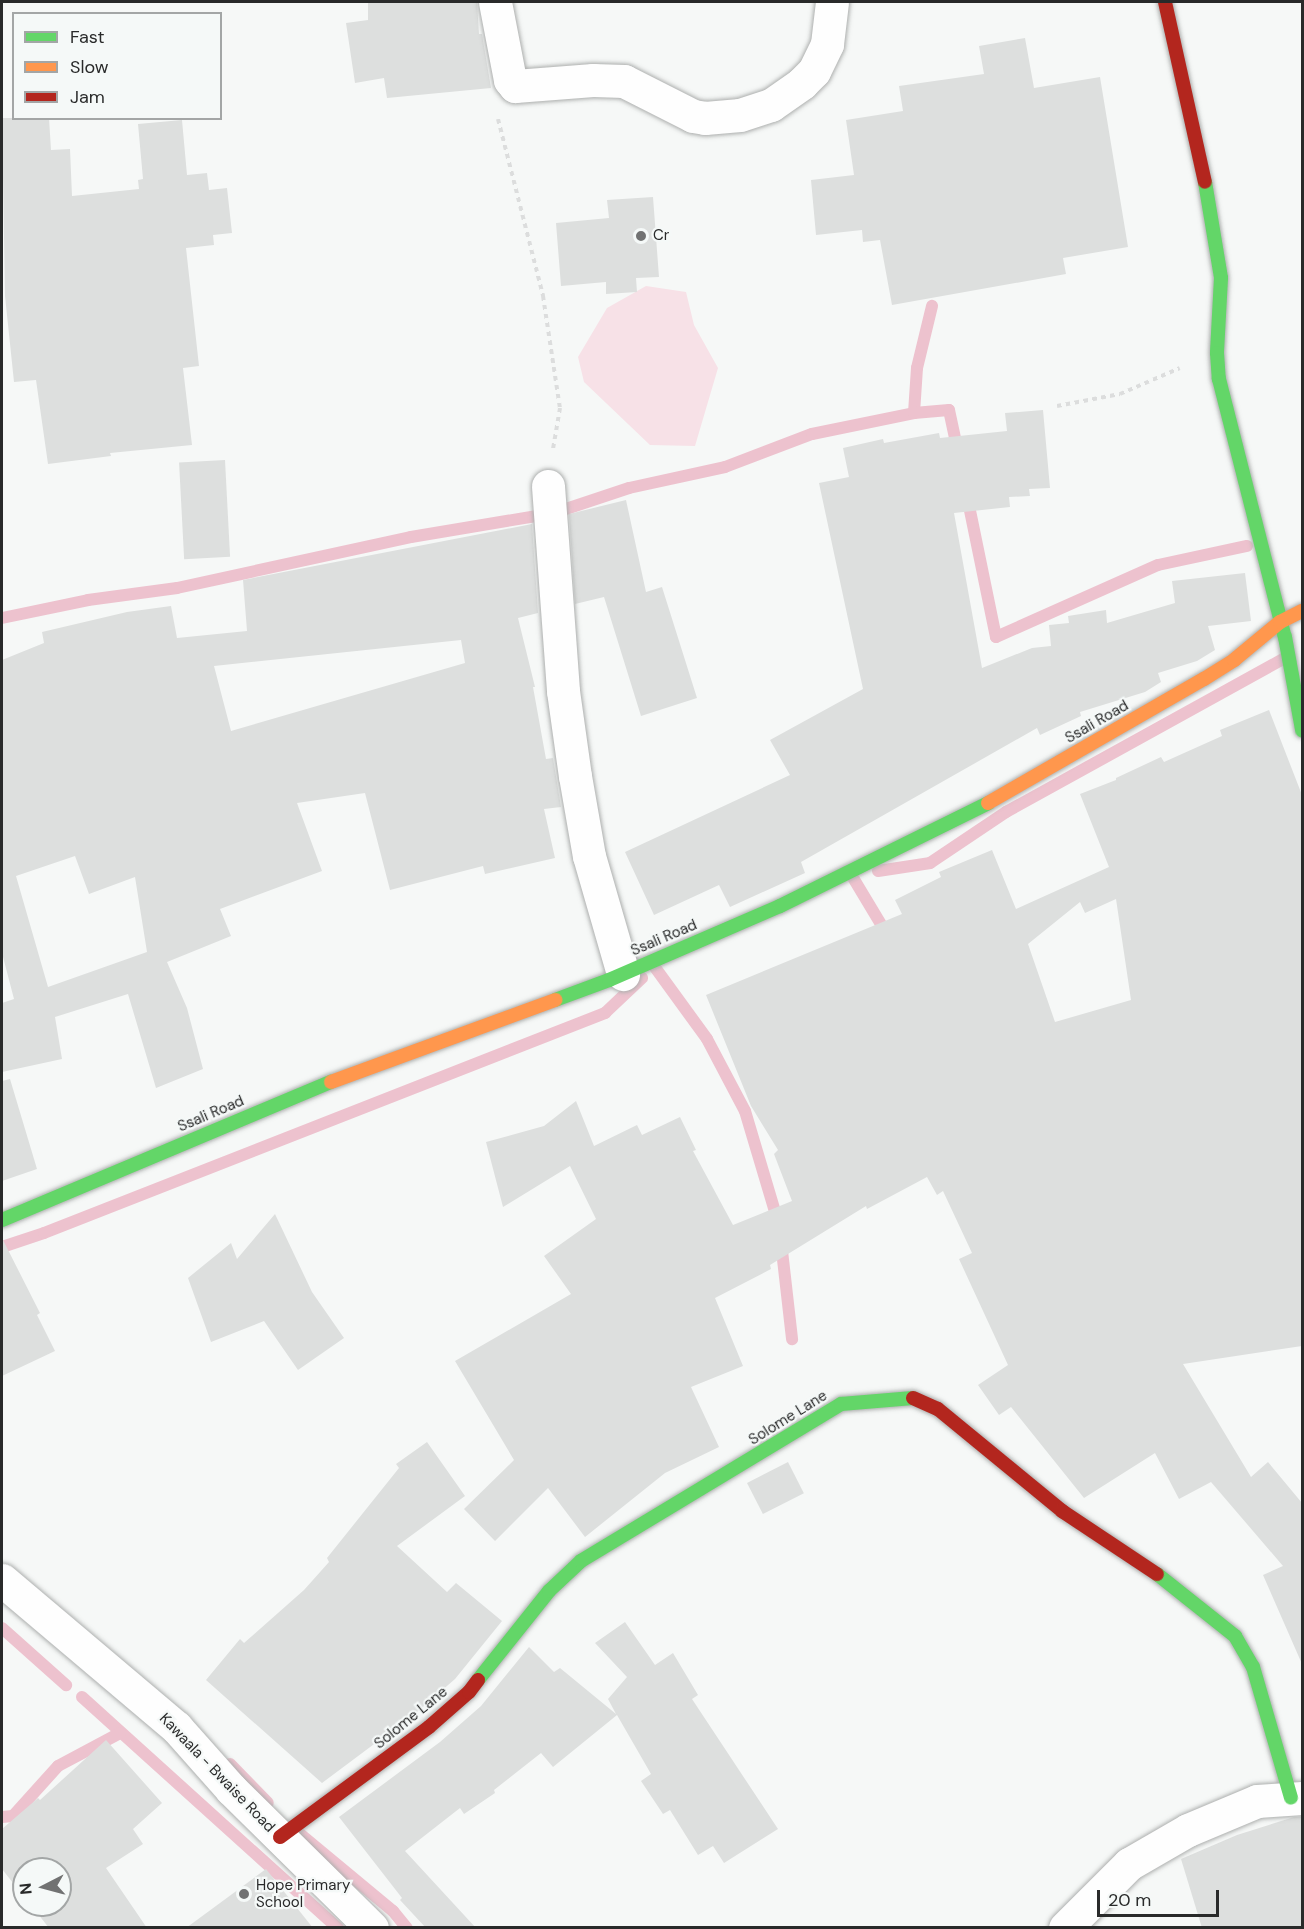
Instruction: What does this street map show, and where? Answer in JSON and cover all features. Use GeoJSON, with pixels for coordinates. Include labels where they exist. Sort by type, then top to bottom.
{"type":"FeatureCollection","features":[{"type":"Feature","properties":{"kind":"street"},"geometry":{"type":"LineString","coordinates":[[495,2],[512,84],[617,80],[635,84],[693,116],[722,118],[754,111],[784,97],[814,71],[827,44],[832,2]]}},
{"type":"Feature","properties":{"kind":"street"},"geometry":{"type":"LineString","coordinates":[[1166,2],[1215,227],[1221,278],[1217,353],[1219,379],[1284,637],[1302,730]]}},
{"type":"Feature","properties":{"kind":"street"},"geometry":{"type":"LineString","coordinates":[[548,486],[563,691],[575,776],[589,856],[623,974]]}},
{"type":"Feature","properties":{"kind":"street","name":"Ssali Road"},"geometry":{"type":"LineString","coordinates":[[2,1220],[300,1094],[623,974],[780,906],[971,813],[1204,679],[1234,660],[1280,622],[1302,610]]}},
{"type":"Feature","properties":{"kind":"street","name":"Solome Lane"},"geometry":{"type":"LineString","coordinates":[[280,1837],[429,1726],[469,1692],[549,1591],[581,1562],[841,1404],[912,1397],[938,1409],[1062,1511],[1162,1577],[1235,1636],[1253,1667],[1297,1798]]}},
{"type":"Feature","properties":{"kind":"street","name":"Kawaala - Bwaise Road"},"geometry":{"type":"LineString","coordinates":[[2,1580],[176,1727],[280,1837],[372,1928]]}},
{"type":"Feature","properties":{"kind":"street"},"geometry":{"type":"LineString","coordinates":[[1065,1928],[1129,1864],[1188,1830],[1257,1801],[1297,1798]]}},
{"type":"Feature","properties":{"kind":"path"},"geometry":{"type":"LineString","coordinates":[[512,84],[497,110],[543,296],[560,408],[548,486]]}},
{"type":"Feature","properties":{"kind":"path"},"geometry":{"type":"LineString","coordinates":[[1057,406],[1120,394],[1217,353]]}},
{"type":"Feature","properties":{"kind":"shaded area"},"geometry":{"type":"Polygon","coordinates":[[[646,286],[686,292],[694,325],[718,368],[695,446],[650,445],[584,382],[578,357],[607,308],[646,286]]]}},
{"type":"Feature","properties":{"kind":"building"},"geometry":{"type":"Polygon","coordinates":[[[368,2],[477,2],[479,34],[482,34],[491,88],[387,98],[384,78],[355,83],[346,23],[368,20],[368,2]]]}},
{"type":"Feature","properties":{"kind":"building"},"geometry":{"type":"Polygon","coordinates":[[[1025,38],[1034,88],[1100,77],[1128,247],[1063,258],[1066,274],[892,305],[880,240],[863,242],[862,230],[816,235],[811,180],[854,175],[846,120],[903,111],[899,86],[984,74],[979,46],[1025,38]]]}},
{"type":"Feature","properties":{"kind":"building"},"geometry":{"type":"Polygon","coordinates":[[[2,118],[49,120],[51,150],[70,149],[72,196],[139,189],[138,180],[143,179],[138,124],[182,120],[187,175],[207,173],[209,190],[227,188],[232,233],[213,235],[214,245],[186,248],[199,366],[183,368],[192,445],[110,453],[111,456],[48,464],[36,380],[14,382],[5,296],[2,118]]]}},
{"type":"Feature","properties":{"kind":"building"},"geometry":{"type":"Polygon","coordinates":[[[653,197],[659,277],[636,278],[637,292],[606,294],[606,282],[561,286],[556,223],[609,218],[607,200],[653,197]]]}},
{"type":"Feature","properties":{"kind":"building"},"geometry":{"type":"Polygon","coordinates":[[[1043,410],[1050,488],[1029,489],[1030,496],[1009,497],[1010,507],[954,513],[982,668],[1032,648],[1051,646],[1049,625],[1069,623],[1068,616],[1106,610],[1107,623],[1175,603],[1172,581],[1245,573],[1251,621],[1208,626],[1215,650],[1197,661],[1158,673],[1161,682],[1145,692],[1080,712],[1081,716],[1040,735],[1037,728],[801,862],[805,873],[730,907],[719,885],[654,915],[625,852],[790,775],[770,740],[863,689],[819,483],[849,477],[843,448],[883,439],[884,443],[939,433],[940,438],[1007,431],[1005,413],[1043,410]]]}},
{"type":"Feature","properties":{"kind":"building"},"geometry":{"type":"Polygon","coordinates":[[[225,460],[230,557],[184,559],[179,462],[225,460]]]}},
{"type":"Feature","properties":{"kind":"building"},"geometry":{"type":"Polygon","coordinates":[[[626,500],[646,592],[662,587],[697,698],[641,716],[604,597],[575,604],[569,514],[626,500]]]}},
{"type":"Feature","properties":{"kind":"building"},"geometry":{"type":"Polygon","coordinates":[[[532,524],[538,613],[518,618],[535,687],[533,687],[546,759],[553,758],[561,807],[544,809],[555,858],[485,874],[483,866],[390,890],[365,793],[297,803],[322,871],[220,909],[231,936],[167,962],[187,1008],[203,1069],[156,1088],[128,994],[55,1017],[62,1059],[2,1072],[2,1003],[14,999],[2,953],[2,660],[44,643],[42,632],[127,612],[171,606],[177,638],[247,631],[243,580],[532,524]],[[461,640],[214,666],[231,731],[465,663],[461,640]],[[75,856],[16,876],[48,987],[147,952],[135,877],[89,894],[75,856]]]}},
{"type":"Feature","properties":{"kind":"building"},"geometry":{"type":"Polygon","coordinates":[[[1269,710],[1302,795],[1302,1346],[1183,1364],[1251,1477],[1268,1462],[1302,1503],[1302,1664],[1263,1575],[1283,1566],[1211,1482],[1179,1499],[1155,1453],[1084,1498],[1011,1407],[999,1415],[978,1385],[1008,1365],[959,1259],[972,1253],[943,1191],[937,1195],[927,1177],[867,1209],[866,1206],[770,1265],[771,1269],[715,1298],[743,1366],[691,1387],[719,1447],[665,1473],[585,1537],[548,1488],[495,1541],[464,1509],[514,1460],[455,1361],[571,1294],[544,1256],[596,1219],[570,1166],[503,1207],[486,1142],[544,1126],[576,1101],[594,1146],[637,1125],[642,1135],[680,1117],[696,1150],[693,1151],[733,1225],[792,1201],[774,1154],[778,1150],[751,1106],[706,995],[902,914],[895,900],[941,877],[939,872],[992,850],[1016,909],[1109,867],[1080,794],[1116,780],[1161,757],[1164,762],[1222,736],[1220,730],[1269,710]],[[1116,899],[1085,913],[1080,902],[1028,944],[1055,1022],[1131,1000],[1116,899]]]}},
{"type":"Feature","properties":{"kind":"building"},"geometry":{"type":"Polygon","coordinates":[[[10,1079],[37,1169],[2,1181],[2,1081],[10,1079]]]}},
{"type":"Feature","properties":{"kind":"building"},"geometry":{"type":"Polygon","coordinates":[[[275,1214],[312,1292],[344,1338],[298,1370],[264,1321],[211,1342],[188,1278],[231,1243],[237,1259],[275,1214]]]}},
{"type":"Feature","properties":{"kind":"building"},"geometry":{"type":"Polygon","coordinates":[[[2,1238],[40,1313],[37,1315],[55,1351],[2,1376],[2,1238]]]}},
{"type":"Feature","properties":{"kind":"building"},"geometry":{"type":"Polygon","coordinates":[[[427,1442],[465,1496],[397,1546],[447,1592],[456,1583],[502,1621],[455,1679],[417,1712],[322,1783],[206,1680],[240,1639],[244,1643],[304,1590],[329,1562],[327,1558],[399,1468],[396,1464],[427,1442]]]}},
{"type":"Feature","properties":{"kind":"building"},"geometry":{"type":"Polygon","coordinates":[[[788,1462],[804,1493],[763,1514],[747,1483],[788,1462]]]}},
{"type":"Feature","properties":{"kind":"building"},"geometry":{"type":"Polygon","coordinates":[[[625,1622],[655,1665],[673,1653],[698,1695],[692,1699],[778,1829],[724,1863],[713,1846],[698,1855],[670,1810],[663,1814],[641,1781],[651,1774],[617,1715],[553,1767],[541,1753],[494,1790],[495,1793],[464,1814],[460,1808],[405,1851],[476,1928],[426,1928],[400,1900],[402,1898],[339,1817],[440,1742],[481,1706],[529,1647],[554,1672],[560,1668],[616,1714],[608,1699],[627,1677],[595,1643],[625,1622]]]}},
{"type":"Feature","properties":{"kind":"building"},"geometry":{"type":"Polygon","coordinates":[[[106,1740],[162,1803],[133,1829],[143,1844],[106,1868],[147,1928],[49,1928],[40,1917],[72,1917],[72,1857],[12,1857],[12,1882],[2,1869],[2,1829],[38,1798],[40,1800],[106,1740]]]}},
{"type":"Feature","properties":{"kind":"building"},"geometry":{"type":"Polygon","coordinates":[[[1294,1817],[1302,1817],[1302,1928],[1202,1928],[1181,1859],[1237,1835],[1294,1817]]]}},
{"type":"Feature","properties":{"kind":"building"},"geometry":{"type":"Polygon","coordinates":[[[266,1869],[313,1928],[186,1928],[266,1869]]]}},
{"type":"Feature","properties":{"kind":"waterway"},"geometry":{"type":"LineString","coordinates":[[914,413],[917,368],[932,306]]}},
{"type":"Feature","properties":{"kind":"waterway"},"geometry":{"type":"LineString","coordinates":[[2,618],[88,600],[177,588],[411,537],[554,513],[629,488],[725,467],[812,434],[914,413],[949,410],[958,452]]}},
{"type":"Feature","properties":{"kind":"waterway"},"geometry":{"type":"LineString","coordinates":[[967,496],[996,637],[1158,565],[1247,546]]}},
{"type":"Feature","properties":{"kind":"waterway"},"geometry":{"type":"LineString","coordinates":[[878,871],[930,863],[1006,812],[1285,658]]}},
{"type":"Feature","properties":{"kind":"waterway"},"geometry":{"type":"LineString","coordinates":[[852,876],[888,936]]}},
{"type":"Feature","properties":{"kind":"waterway"},"geometry":{"type":"LineString","coordinates":[[654,966],[707,1039],[745,1111],[778,1222]]}},
{"type":"Feature","properties":{"kind":"waterway"},"geometry":{"type":"LineString","coordinates":[[2,1247],[44,1233],[605,1013],[642,978]]}},
{"type":"Feature","properties":{"kind":"waterway"},"geometry":{"type":"LineString","coordinates":[[781,1242],[792,1339]]}},
{"type":"Feature","properties":{"kind":"waterway"},"geometry":{"type":"LineString","coordinates":[[2,1628],[66,1685]]}},
{"type":"Feature","properties":{"kind":"waterway"},"geometry":{"type":"LineString","coordinates":[[82,1697],[338,1928]]}},
{"type":"Feature","properties":{"kind":"waterway"},"geometry":{"type":"LineString","coordinates":[[2,1817],[13,1816],[58,1766],[120,1733]]}},
{"type":"Feature","properties":{"kind":"waterway"},"geometry":{"type":"LineString","coordinates":[[230,1764],[268,1803]]}},
{"type":"Feature","properties":{"kind":"waterway"},"geometry":{"type":"LineString","coordinates":[[293,1828],[393,1911],[407,1928]]}},
{"type":"Feature","properties":{"kind":"traffic: fast"},"geometry":{"type":"LineString","coordinates":[[1205,182],[1221,278],[1217,353],[1219,379],[1285,637],[1302,730]]}},
{"type":"Feature","properties":{"kind":"traffic: fast"},"geometry":{"type":"LineString","coordinates":[[555,1000],[609,980],[780,906],[988,803]]}},
{"type":"Feature","properties":{"kind":"traffic: fast"},"geometry":{"type":"LineString","coordinates":[[2,1220],[331,1082]]}},
{"type":"Feature","properties":{"kind":"traffic: fast"},"geometry":{"type":"LineString","coordinates":[[478,1680],[549,1591],[581,1561],[841,1404],[913,1398]]}},
{"type":"Feature","properties":{"kind":"traffic: fast"},"geometry":{"type":"LineString","coordinates":[[1157,1574],[1235,1636],[1253,1667],[1291,1798]]}},
{"type":"Feature","properties":{"kind":"traffic: slow"},"geometry":{"type":"LineString","coordinates":[[988,803],[1204,679],[1234,660],[1280,622],[1302,611]]}},
{"type":"Feature","properties":{"kind":"traffic: slow"},"geometry":{"type":"LineString","coordinates":[[331,1082],[555,1000]]}},
{"type":"Feature","properties":{"kind":"traffic: jam"},"geometry":{"type":"LineString","coordinates":[[1165,2],[1205,182]]}},
{"type":"Feature","properties":{"kind":"traffic: jam"},"geometry":{"type":"LineString","coordinates":[[913,1398],[938,1409],[1062,1511],[1157,1574]]}},
{"type":"Feature","properties":{"kind":"traffic: jam"},"geometry":{"type":"LineString","coordinates":[[280,1837],[429,1727],[469,1692],[478,1680]]}},
{"type":"Feature","properties":{"kind":"place","name":"Cr"},"geometry":{"type":"Point","coordinates":[641,236]}},
{"type":"Feature","properties":{"kind":"place","name":"Hope Primary School"},"geometry":{"type":"Point","coordinates":[244,1894]}}]}
